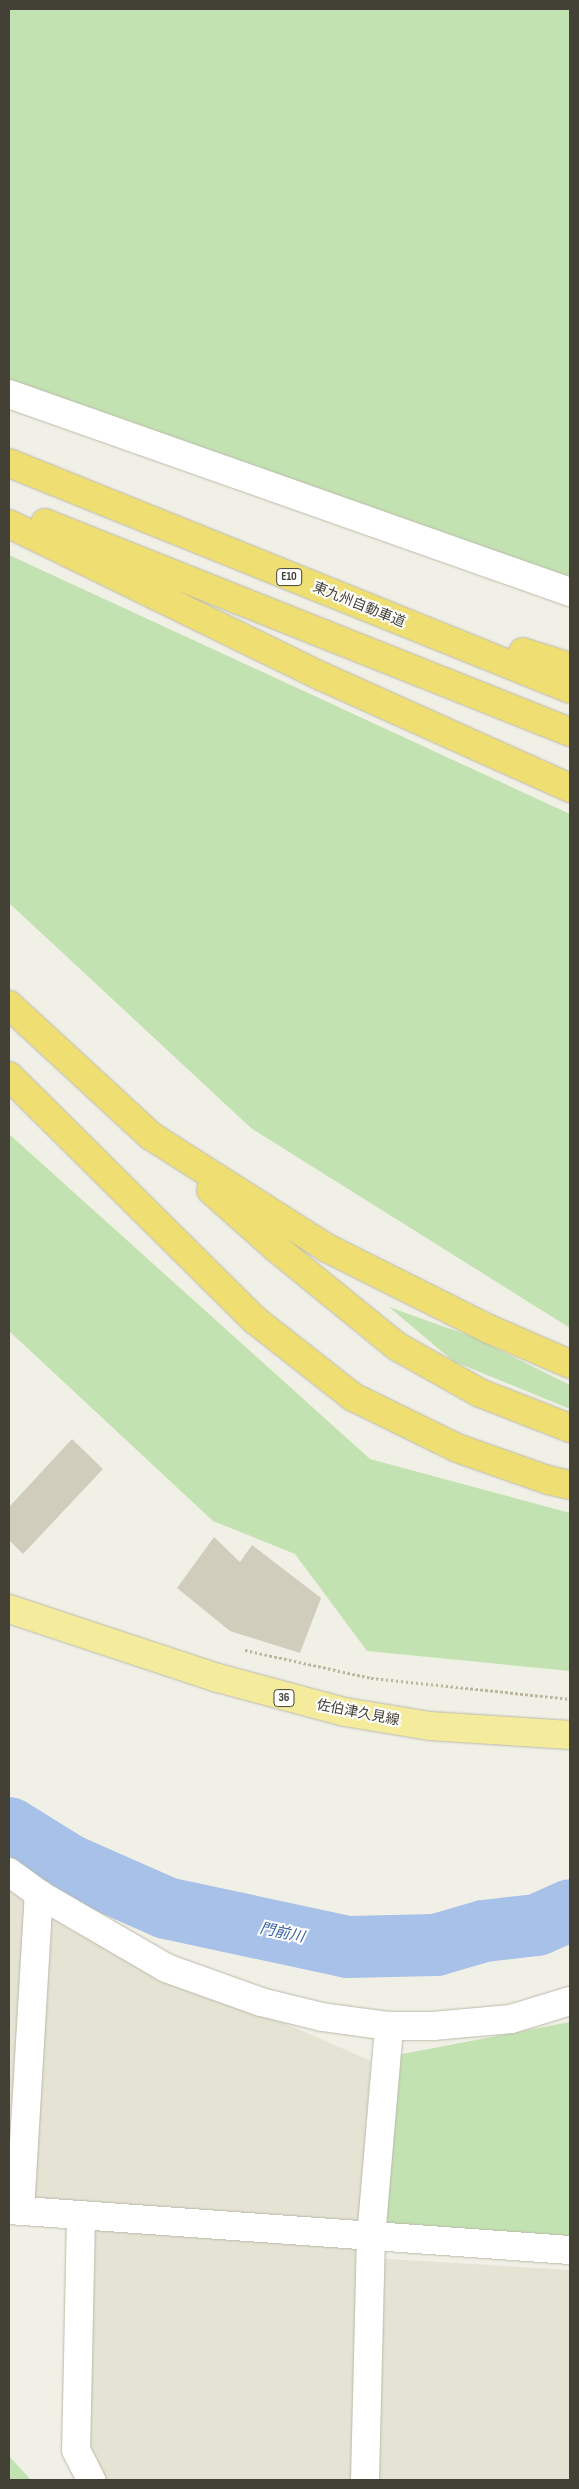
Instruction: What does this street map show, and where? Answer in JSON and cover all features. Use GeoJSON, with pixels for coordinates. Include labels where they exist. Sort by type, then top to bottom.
{"type":"FeatureCollection","features":[{"type":"Feature","properties":{"kind":"highway","name":"東九州自動車道"},"geometry":{"type":"LineString","coordinates":[[9,464],[202,543],[570,688]]}},
{"type":"Feature","properties":{"kind":"highway"},"geometry":{"type":"LineString","coordinates":[[9,508],[570,732]]}},
{"type":"Feature","properties":{"kind":"highway"},"geometry":{"type":"LineString","coordinates":[[9,524],[323,677],[570,788]]}},
{"type":"Feature","properties":{"kind":"highway"},"geometry":{"type":"LineString","coordinates":[[202,543],[570,667]]}},
{"type":"Feature","properties":{"kind":"highway"},"geometry":{"type":"LineString","coordinates":[[9,1005],[276,1248],[398,1347],[480,1393],[570,1428]]}},
{"type":"Feature","properties":{"kind":"highway"},"geometry":{"type":"LineString","coordinates":[[9,1076],[255,1320],[353,1397],[457,1448],[548,1480],[570,1485]]}},
{"type":"Feature","properties":{"kind":"highway"},"geometry":{"type":"LineString","coordinates":[[151,1136],[327,1248],[489,1329],[570,1364]]}},
{"type":"Feature","properties":{"kind":"main road","name":"佐伯津久見線"},"geometry":{"type":"LineString","coordinates":[[9,1609],[218,1678],[345,1712],[430,1726],[570,1735]]}},
{"type":"Feature","properties":{"kind":"street"},"geometry":{"type":"LineString","coordinates":[[9,394],[570,592]]}},
{"type":"Feature","properties":{"kind":"street"},"geometry":{"type":"LineString","coordinates":[[9,1872],[38,1894],[166,1968],[261,2002],[322,2017],[389,2026],[488,2022],[544,2011],[570,2001]]}},
{"type":"Feature","properties":{"kind":"street"},"geometry":{"type":"LineString","coordinates":[[38,1894],[14,2211],[370,2238],[570,2250]]}},
{"type":"Feature","properties":{"kind":"street"},"geometry":{"type":"LineString","coordinates":[[365,2480],[370,2238],[389,2026]]}},
{"type":"Feature","properties":{"kind":"street"},"geometry":{"type":"LineString","coordinates":[[81,2216],[76,2450],[91,2480]]}},
{"type":"Feature","properties":{"kind":"path"},"geometry":{"type":"LineString","coordinates":[[238,1648],[371,1678],[570,1699]]}},
{"type":"Feature","properties":{"kind":"shaded area"},"geometry":{"type":"Polygon","coordinates":[[[9,1883],[21,1889],[67,1928],[371,2061],[356,2257],[570,2270],[570,2480],[103,2480],[90,2449],[96,2202],[9,2196],[9,1883]]]}},
{"type":"Feature","properties":{"kind":"green space"},"geometry":{"type":"Polygon","coordinates":[[[9,9],[570,9],[570,593],[9,385],[9,9]]]}},
{"type":"Feature","properties":{"kind":"green space"},"geometry":{"type":"Polygon","coordinates":[[[9,555],[570,814],[570,1328],[251,1128],[9,903],[9,555]]]}},
{"type":"Feature","properties":{"kind":"green space"},"geometry":{"type":"Polygon","coordinates":[[[9,1134],[370,1459],[570,1513],[570,1671],[367,1651],[295,1554],[213,1521],[9,1331],[9,1134]]]}},
{"type":"Feature","properties":{"kind":"green space"},"geometry":{"type":"Polygon","coordinates":[[[389,1307],[473,1337],[570,1385],[570,1409],[453,1361],[389,1307]]]}},
{"type":"Feature","properties":{"kind":"green space"},"geometry":{"type":"Polygon","coordinates":[[[570,2022],[570,2237],[384,2226],[397,2055],[570,2022]]]}},
{"type":"Feature","properties":{"kind":"green space"},"geometry":{"type":"Polygon","coordinates":[[[9,2456],[31,2480],[9,2480],[9,2456]]]}},
{"type":"Feature","properties":{"kind":"building"},"geometry":{"type":"Polygon","coordinates":[[[72,1439],[103,1469],[23,1554],[9,1540],[9,1507],[72,1439]]]}},
{"type":"Feature","properties":{"kind":"building"},"geometry":{"type":"Polygon","coordinates":[[[214,1537],[240,1562],[252,1545],[321,1598],[300,1653],[230,1631],[177,1588],[214,1537]]]}},
{"type":"Feature","properties":{"kind":"waterway","name":"門前川"},"geometry":{"type":"LineString","coordinates":[[9,1828],[69,1865],[166,1908],[348,1947],[436,1945],[484,1931],[537,1925],[570,1910]]}}]}
